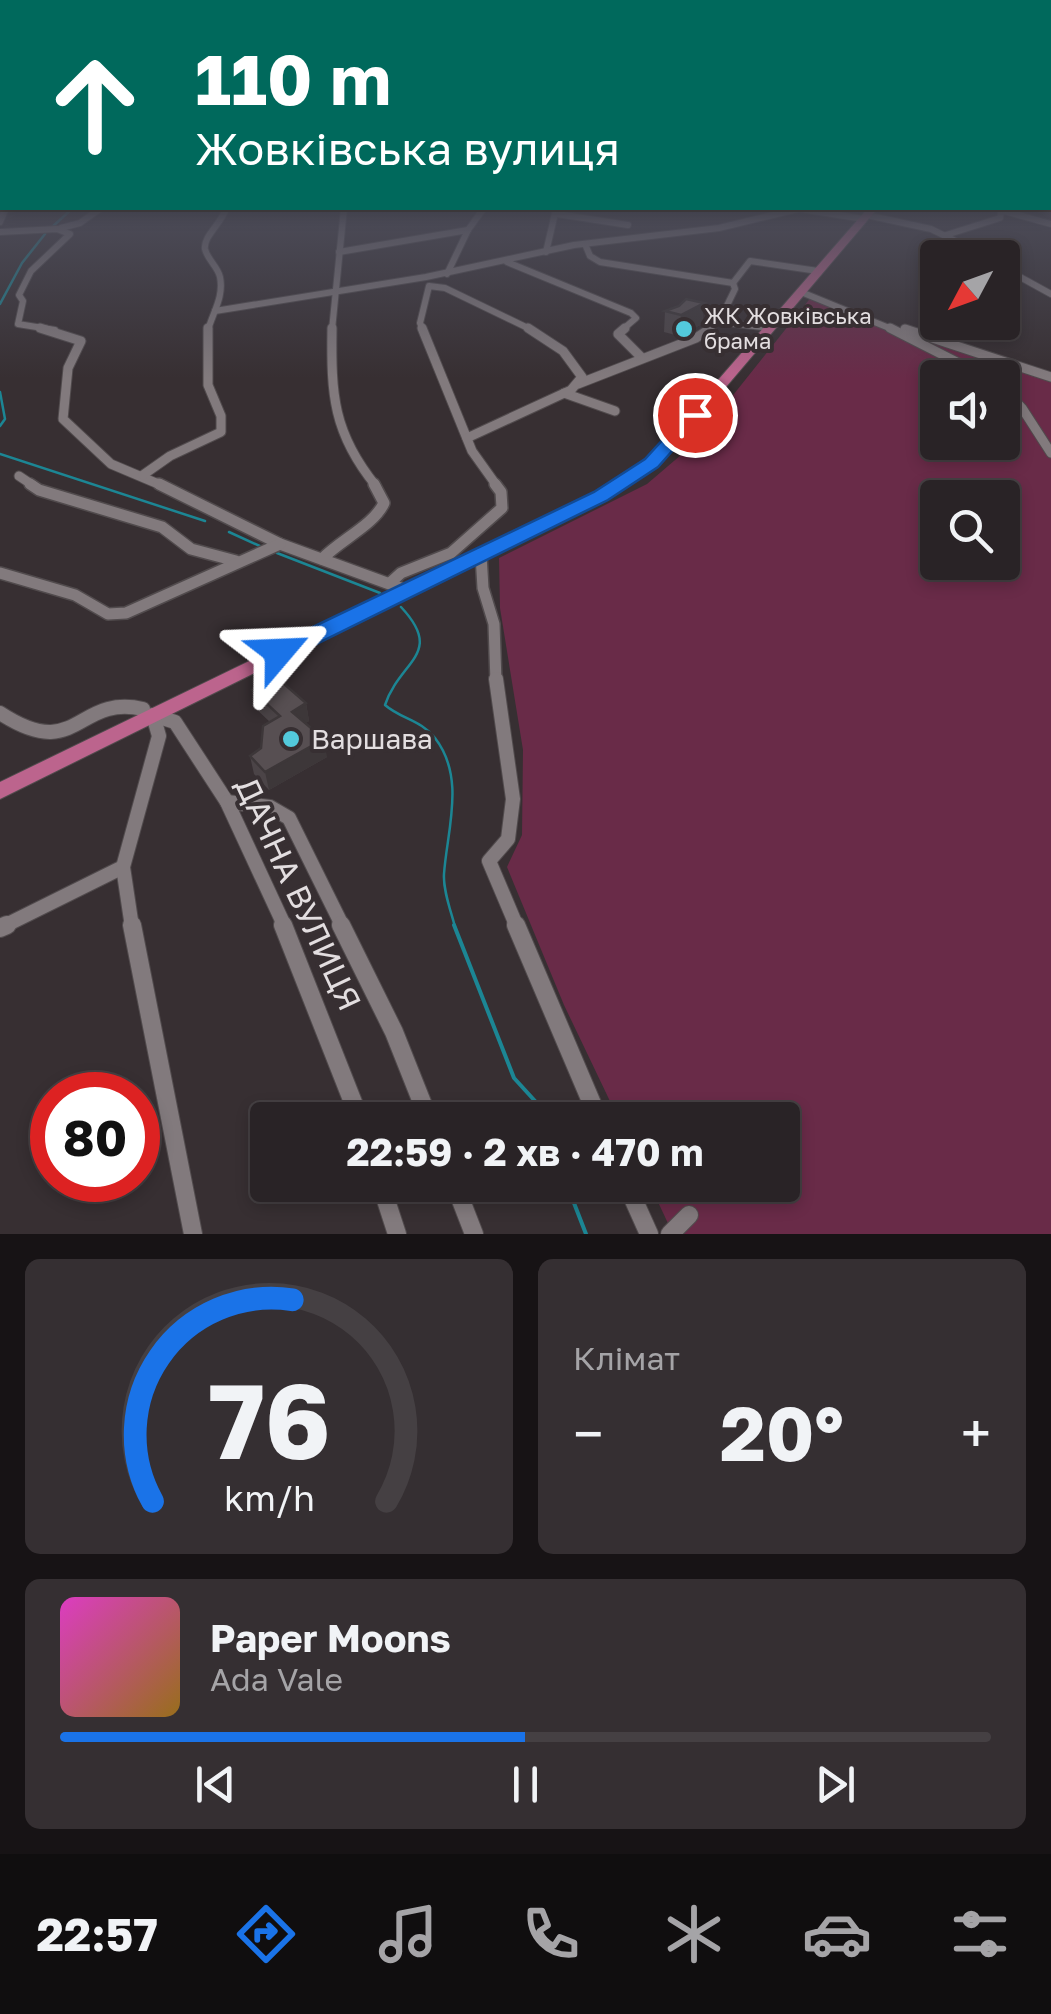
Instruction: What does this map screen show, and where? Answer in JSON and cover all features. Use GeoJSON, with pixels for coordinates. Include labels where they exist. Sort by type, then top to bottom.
{"type":"FeatureCollection","features":[{"type":"Feature","properties":{"kind":"highway"},"geometry":{"type":"LineString","coordinates":[[0,792],[148,712],[398,586],[481,555],[601,496],[652,463],[826,263]]}},
{"type":"Feature","properties":{"kind":"street"},"geometry":{"type":"LineString","coordinates":[[39,263],[19,295],[23,301],[18,324],[60,331],[81,340],[65,378],[63,419],[111,464],[143,475],[213,514],[280,544],[398,586],[401,573],[450,553],[502,508],[500,492],[467,438],[420,324],[427,282]]}},
{"type":"Feature","properties":{"kind":"street"},"geometry":{"type":"LineString","coordinates":[[143,475],[170,453],[201,444],[220,432],[221,416],[208,385],[208,326],[220,300],[220,274],[213,263]]}},
{"type":"Feature","properties":{"kind":"street"},"geometry":{"type":"LineString","coordinates":[[322,560],[340,540],[378,516],[384,504],[383,495],[353,462],[344,440],[329,338],[337,263]]}},
{"type":"Feature","properties":{"kind":"street"},"geometry":{"type":"LineString","coordinates":[[445,288],[453,263]]}},
{"type":"Feature","properties":{"kind":"street"},"geometry":{"type":"LineString","coordinates":[[215,311],[427,282],[448,273],[497,263]]}},
{"type":"Feature","properties":{"kind":"street"},"geometry":{"type":"LineString","coordinates":[[509,263],[631,314],[636,318],[618,334],[642,358]]}},
{"type":"Feature","properties":{"kind":"street"},"geometry":{"type":"LineString","coordinates":[[604,263],[733,283]]}},
{"type":"Feature","properties":{"kind":"street"},"geometry":{"type":"LineString","coordinates":[[733,283],[748,263]]}},
{"type":"Feature","properties":{"kind":"street"},"geometry":{"type":"LineString","coordinates":[[761,263],[815,275]]}},
{"type":"Feature","properties":{"kind":"street"},"geometry":{"type":"LineString","coordinates":[[1020,278],[1051,294]]}},
{"type":"Feature","properties":{"kind":"street"},"geometry":{"type":"LineString","coordinates":[[427,282],[562,349],[582,371],[578,384]]}},
{"type":"Feature","properties":{"kind":"street"},"geometry":{"type":"LineString","coordinates":[[467,438],[578,384],[696,338],[720,322],[735,289],[733,283]]}},
{"type":"Feature","properties":{"kind":"street"},"geometry":{"type":"LineString","coordinates":[[801,292],[886,326],[953,360]]}},
{"type":"Feature","properties":{"kind":"street"},"geometry":{"type":"LineString","coordinates":[[720,322],[770,328]]}},
{"type":"Feature","properties":{"kind":"street"},"geometry":{"type":"LineString","coordinates":[[886,326],[1051,377]]}},
{"type":"Feature","properties":{"kind":"street"},"geometry":{"type":"LineString","coordinates":[[564,394],[615,410]]}},
{"type":"Feature","properties":{"kind":"street"},"geometry":{"type":"LineString","coordinates":[[1020,406],[1051,452]]}},
{"type":"Feature","properties":{"kind":"street"},"geometry":{"type":"LineString","coordinates":[[19,476],[39,490],[162,527],[191,548],[237,561]]}},
{"type":"Feature","properties":{"kind":"street"},"geometry":{"type":"LineString","coordinates":[[0,573],[75,595],[108,614],[126,613],[280,544]]}},
{"type":"Feature","properties":{"kind":"street"},"geometry":{"type":"LineString","coordinates":[[481,555],[484,588],[494,624],[496,688],[513,799],[508,839],[489,861],[591,1102]]}},
{"type":"Feature","properties":{"kind":"street"},"geometry":{"type":"LineString","coordinates":[[0,712],[26,732],[40,735],[63,730],[117,706],[148,712],[159,736],[124,867],[128,911],[194,1234]]}},
{"type":"Feature","properties":{"kind":"street","name":"ДАЧНА ВУЛИЦЯ"},"geometry":{"type":"LineString","coordinates":[[148,712],[176,722],[228,802],[296,952],[353,1102]]}},
{"type":"Feature","properties":{"kind":"street"},"geometry":{"type":"LineString","coordinates":[[228,802],[270,807],[289,818],[394,1032],[422,1102]]}},
{"type":"Feature","properties":{"kind":"street"},"geometry":{"type":"LineString","coordinates":[[0,928],[124,867]]}},
{"type":"Feature","properties":{"kind":"street"},"geometry":{"type":"LineString","coordinates":[[387,1202],[397,1234]]}},
{"type":"Feature","properties":{"kind":"street"},"geometry":{"type":"LineString","coordinates":[[462,1202],[474,1234]]}},
{"type":"Feature","properties":{"kind":"street"},"geometry":{"type":"LineString","coordinates":[[635,1202],[649,1234]]}},
{"type":"Feature","properties":{"kind":"street"},"geometry":{"type":"LineString","coordinates":[[670,1234],[689,1215]]}},
{"type":"Feature","properties":{"kind":"shaded area"},"geometry":{"type":"Polygon","coordinates":[[[812,296],[920,337],[920,340],[991,360],[920,360],[920,460],[1020,460],[1020,370],[1051,380],[1051,1234],[673,1234],[658,1202],[800,1202],[800,1102],[610,1102],[564,1005],[507,867],[522,835],[523,750],[500,608],[499,558],[647,484],[695,443],[812,296]]]}},
{"type":"Feature","properties":{"kind":"building"},"geometry":{"type":"Polygon","coordinates":[[[686,299],[704,303],[681,315],[665,311],[679,306],[686,299]]]}},
{"type":"Feature","properties":{"kind":"building"},"geometry":{"type":"Polygon","coordinates":[[[275,676],[306,703],[292,712],[324,739],[265,772],[250,756],[261,748],[263,726],[280,716],[252,690],[275,676]]]}},
{"type":"Feature","properties":{"kind":"waterway"},"geometry":{"type":"LineString","coordinates":[[0,304],[22,263]]}},
{"type":"Feature","properties":{"kind":"waterway"},"geometry":{"type":"LineString","coordinates":[[0,392],[5,419],[0,426]]}},
{"type":"Feature","properties":{"kind":"waterway"},"geometry":{"type":"LineString","coordinates":[[0,454],[205,521]]}},
{"type":"Feature","properties":{"kind":"waterway"},"geometry":{"type":"LineString","coordinates":[[229,532],[262,547]]}},
{"type":"Feature","properties":{"kind":"waterway"},"geometry":{"type":"LineString","coordinates":[[277,553],[380,593]]}},
{"type":"Feature","properties":{"kind":"waterway"},"geometry":{"type":"LineString","coordinates":[[401,607],[414,623],[419,647],[385,705],[429,732],[450,770],[452,804],[444,881],[455,927]]}},
{"type":"Feature","properties":{"kind":"waterway"},"geometry":{"type":"LineString","coordinates":[[454,925],[514,1078],[535,1102]]}},
{"type":"Feature","properties":{"kind":"waterway"},"geometry":{"type":"LineString","coordinates":[[574,1202],[586,1234]]}},
{"type":"Feature","properties":{"kind":"place","name":"ЖК Жовківська брама"},"geometry":{"type":"Point","coordinates":[684,329]}},
{"type":"Feature","properties":{"kind":"place","name":"Варшава"},"geometry":{"type":"Point","coordinates":[291,739]}},
{"type":"Feature","properties":{"kind":"route"},"geometry":{"type":"LineString","coordinates":[[279,652],[601,496],[652,463],[695,415]]}}]}
